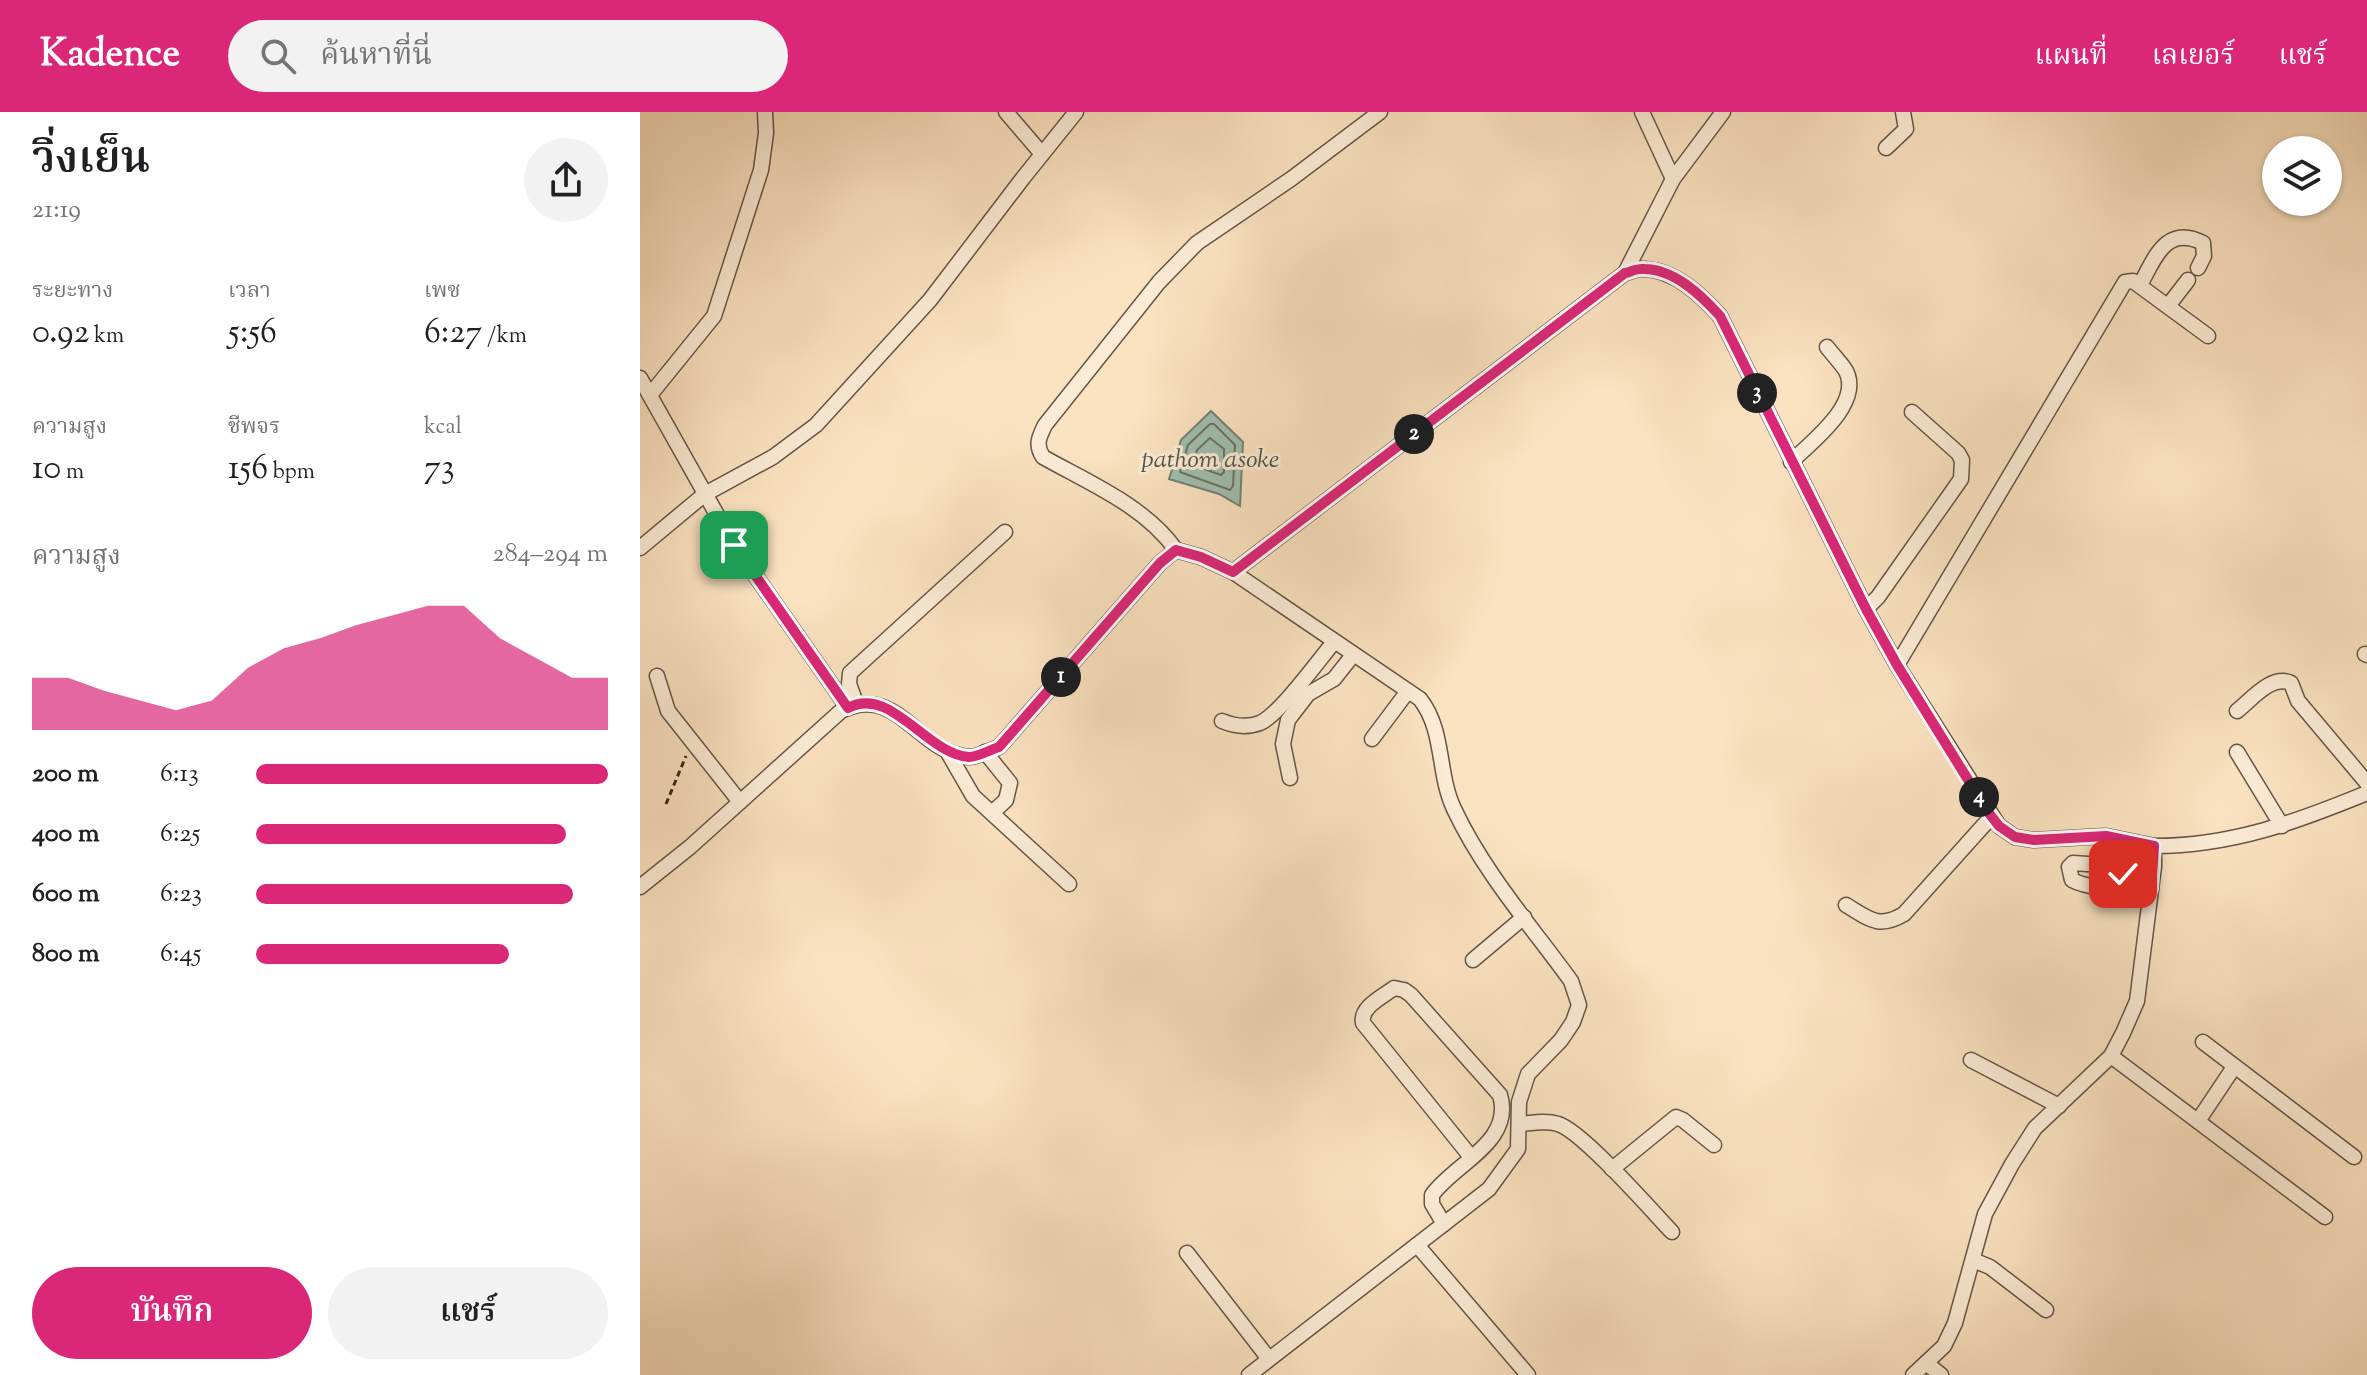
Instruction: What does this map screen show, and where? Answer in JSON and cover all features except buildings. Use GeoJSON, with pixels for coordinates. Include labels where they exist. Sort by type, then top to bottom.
{"type":"FeatureCollection","features":[{"type":"Feature","properties":{"kind":"street"},"geometry":{"type":"LineString","coordinates":[[650,395],[714,316],[761,170],[766,133],[765,112]]}},
{"type":"Feature","properties":{"kind":"street"},"geometry":{"type":"LineString","coordinates":[[1006,112],[1042,154]]}},
{"type":"Feature","properties":{"kind":"street"},"geometry":{"type":"LineString","coordinates":[[640,548],[705,494],[773,457],[816,425],[930,300],[1076,112]]}},
{"type":"Feature","properties":{"kind":"street"},"geometry":{"type":"LineString","coordinates":[[1249,1375],[1489,1189],[1518,1149],[1519,1102],[1528,1074],[1561,1040],[1573,1022],[1579,1005],[1571,981],[1472,844],[1444,777],[1437,733],[1430,712],[1420,699],[1233,572],[1201,557],[1176,550],[1165,535],[1130,507],[1043,457],[1037,449],[1045,425],[1159,282],[1197,243],[1291,179],[1380,112]]}},
{"type":"Feature","properties":{"kind":"street"},"geometry":{"type":"LineString","coordinates":[[1642,112],[1673,179]]}},
{"type":"Feature","properties":{"kind":"street"},"geometry":{"type":"LineString","coordinates":[[1625,273],[1673,179],[1723,112]]}},
{"type":"Feature","properties":{"kind":"street"},"geometry":{"type":"LineString","coordinates":[[1886,148],[1906,129],[1903,112]]}},
{"type":"Feature","properties":{"kind":"street"},"geometry":{"type":"LineString","coordinates":[[2140,285],[2159,252],[2170,240],[2183,236],[2203,243],[2204,256],[2198,268]]}},
{"type":"Feature","properties":{"kind":"street"},"geometry":{"type":"LineString","coordinates":[[1233,572],[1625,273],[1644,269],[1667,275],[1689,286],[1720,316],[1866,609],[1897,665],[1999,826],[2015,837],[2034,840],[2106,836],[2154,846],[2216,843],[2282,826],[2367,793]]}},
{"type":"Feature","properties":{"kind":"street"},"geometry":{"type":"LineString","coordinates":[[1897,665],[2118,289],[2129,279],[2208,336]]}},
{"type":"Feature","properties":{"kind":"street"},"geometry":{"type":"LineString","coordinates":[[2168,306],[2188,280]]}},
{"type":"Feature","properties":{"kind":"street"},"geometry":{"type":"LineString","coordinates":[[1791,462],[1836,417],[1846,402],[1846,370],[1827,347]]}},
{"type":"Feature","properties":{"kind":"street"},"geometry":{"type":"LineString","coordinates":[[640,378],[734,545],[852,706]]}},
{"type":"Feature","properties":{"kind":"street"},"geometry":{"type":"LineString","coordinates":[[1866,609],[1878,597],[1961,479],[1962,460],[1958,453],[1912,412]]}},
{"type":"Feature","properties":{"kind":"street"},"geometry":{"type":"LineString","coordinates":[[852,706],[850,673],[1005,532]]}},
{"type":"Feature","properties":{"kind":"street"},"geometry":{"type":"LineString","coordinates":[[640,887],[852,706],[871,702],[886,708],[947,751],[972,757],[999,747],[1160,563],[1176,550]]}},
{"type":"Feature","properties":{"kind":"street"},"geometry":{"type":"LineString","coordinates":[[1222,721],[1235,726],[1262,722],[1334,642]]}},
{"type":"Feature","properties":{"kind":"street"},"geometry":{"type":"LineString","coordinates":[[1290,778],[1283,744],[1288,720],[1308,694],[1334,679],[1353,655]]}},
{"type":"Feature","properties":{"kind":"street"},"geometry":{"type":"LineString","coordinates":[[657,676],[668,711],[740,802]]}},
{"type":"Feature","properties":{"kind":"street"},"geometry":{"type":"LineString","coordinates":[[2237,711],[2273,682],[2286,680],[2291,683],[2298,701],[2367,783]]}},
{"type":"Feature","properties":{"kind":"street"},"geometry":{"type":"LineString","coordinates":[[1372,739],[1408,691]]}},
{"type":"Feature","properties":{"kind":"street"},"geometry":{"type":"LineString","coordinates":[[947,751],[973,796],[1069,884]]}},
{"type":"Feature","properties":{"kind":"street"},"geometry":{"type":"LineString","coordinates":[[985,752],[1010,783],[1006,800],[992,813]]}},
{"type":"Feature","properties":{"kind":"street"},"geometry":{"type":"LineString","coordinates":[[2237,752],[2282,826]]}},
{"type":"Feature","properties":{"kind":"street"},"geometry":{"type":"LineString","coordinates":[[1846,905],[1870,920],[1893,920],[1904,914],[1992,816]]}},
{"type":"Feature","properties":{"kind":"street"},"geometry":{"type":"LineString","coordinates":[[1913,1375],[1944,1346],[1955,1323],[1985,1214],[2012,1164],[2035,1128],[2111,1056],[2137,1001],[2154,846]]}},
{"type":"Feature","properties":{"kind":"street"},"geometry":{"type":"LineString","coordinates":[[2121,887],[2151,889]]}},
{"type":"Feature","properties":{"kind":"street"},"geometry":{"type":"LineString","coordinates":[[1473,960],[1524,917]]}},
{"type":"Feature","properties":{"kind":"street"},"geometry":{"type":"LineString","coordinates":[[1444,1224],[1432,1204],[1432,1195],[1492,1138],[1502,1116],[1500,1095],[1411,995],[1394,988],[1365,1011],[1363,1023],[1471,1157]]}},
{"type":"Feature","properties":{"kind":"street"},"geometry":{"type":"LineString","coordinates":[[2203,1042],[2354,1157]]}},
{"type":"Feature","properties":{"kind":"street"},"geometry":{"type":"LineString","coordinates":[[2111,1056],[2325,1217]]}},
{"type":"Feature","properties":{"kind":"street"},"geometry":{"type":"LineString","coordinates":[[1971,1060],[2059,1106]]}},
{"type":"Feature","properties":{"kind":"street"},"geometry":{"type":"LineString","coordinates":[[2198,1121],[2234,1067]]}},
{"type":"Feature","properties":{"kind":"street"},"geometry":{"type":"LineString","coordinates":[[1612,1169],[1676,1117],[1714,1145]]}},
{"type":"Feature","properties":{"kind":"street"},"geometry":{"type":"LineString","coordinates":[[1520,1124],[1557,1123],[1568,1129],[1612,1169],[1672,1232]]}},
{"type":"Feature","properties":{"kind":"street"},"geometry":{"type":"LineString","coordinates":[[1417,1245],[1528,1375]]}},
{"type":"Feature","properties":{"kind":"street"},"geometry":{"type":"LineString","coordinates":[[1187,1253],[1269,1359]]}},
{"type":"Feature","properties":{"kind":"street"},"geometry":{"type":"LineString","coordinates":[[1973,1260],[1990,1267],[2046,1310]]}},
{"type":"Feature","properties":{"kind":"street"},"geometry":{"type":"LineString","coordinates":[[1926,1363],[1941,1375]]}},
{"type":"Feature","properties":{"kind":"path"},"geometry":{"type":"LineString","coordinates":[[666,804],[678,770],[693,743]]}},
{"type":"Feature","properties":{"kind":"water","name":"pathom asoke"},"geometry":{"type":"Polygon","coordinates":[[[1211,411],[1243,442],[1240,506],[1219,494],[1169,479],[1181,440],[1211,411]]]}},
{"type":"Feature","properties":{"kind":"route"},"geometry":{"type":"LineString","coordinates":[[734,545],[848,708],[856,703],[871,702],[886,708],[947,751],[972,757],[999,747],[1160,563],[1176,550],[1201,557],[1233,572],[1625,273],[1644,269],[1667,275],[1689,286],[1720,316],[1866,609],[1897,665],[1999,826],[2015,837],[2034,840],[2106,836],[2154,846],[2151,889],[2121,887],[2123,874]]}}]}
